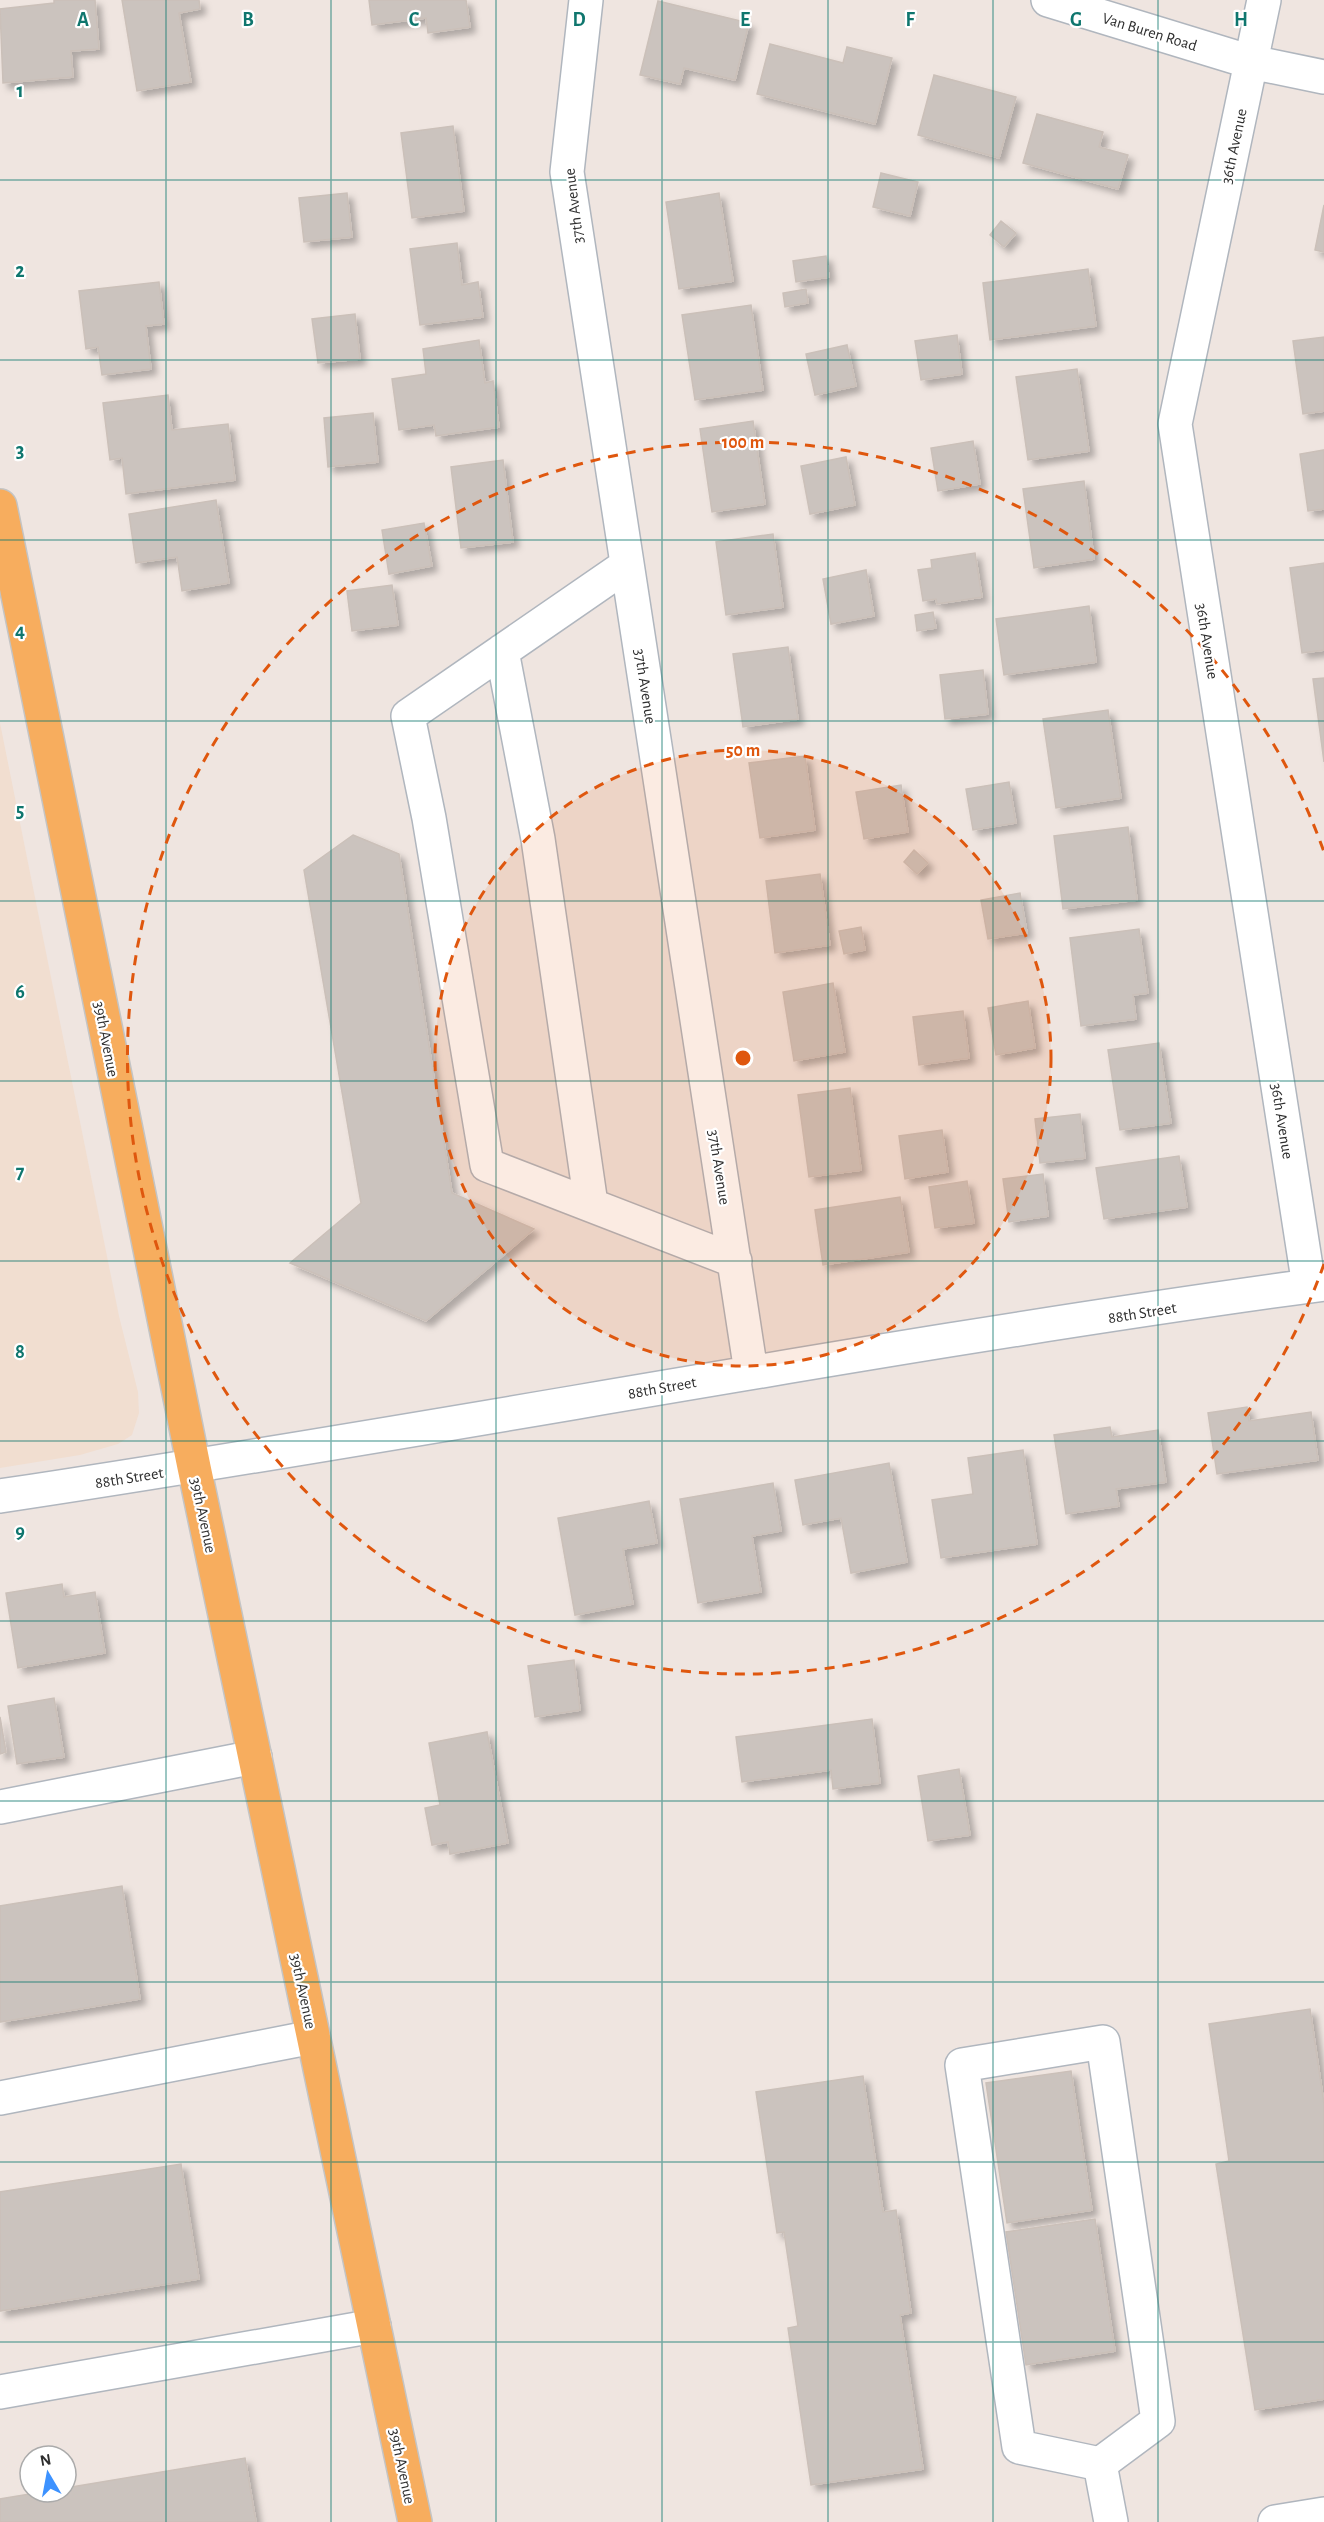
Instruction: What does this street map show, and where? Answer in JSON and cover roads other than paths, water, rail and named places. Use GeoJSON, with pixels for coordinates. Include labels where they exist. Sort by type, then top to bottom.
{"type":"FeatureCollection","features":[{"type":"Feature","properties":{"kind":"main road","name":"39th Avenue"},"geometry":{"type":"LineString","coordinates":[[0,507],[194,1467],[415,2522]]}},
{"type":"Feature","properties":{"kind":"street","name":"37th Avenue"},"geometry":{"type":"LineString","coordinates":[[586,0],[567,172],[751,1372]]}},
{"type":"Feature","properties":{"kind":"street","name":"Van Buren Road"},"geometry":{"type":"LineString","coordinates":[[1048,0],[1251,62],[1324,77]]}},
{"type":"Feature","properties":{"kind":"street","name":"36th Avenue"},"geometry":{"type":"LineString","coordinates":[[1264,0],[1175,424],[1317,1285]]}},
{"type":"Feature","properties":{"kind":"street"},"geometry":{"type":"LineString","coordinates":[[627,565],[408,717],[429,818],[487,1165],[735,1261]]}},
{"type":"Feature","properties":{"kind":"street"},"geometry":{"type":"LineString","coordinates":[[502,651],[538,839],[591,1204]]}},
{"type":"Feature","properties":{"kind":"street","name":"88th Street"},"geometry":{"type":"LineString","coordinates":[[0,1496],[194,1467],[751,1372],[1317,1285]]}},
{"type":"Feature","properties":{"kind":"street"},"geometry":{"type":"LineString","coordinates":[[0,1807],[255,1757]]}},
{"type":"Feature","properties":{"kind":"street"},"geometry":{"type":"LineString","coordinates":[[0,2098],[313,2037]]}},
{"type":"Feature","properties":{"kind":"street"},"geometry":{"type":"LineString","coordinates":[[1103,2042],[1158,2421],[1100,2464],[1019,2447],[962,2065],[1103,2042]]}},
{"type":"Feature","properties":{"kind":"street"},"geometry":{"type":"LineString","coordinates":[[0,2392],[374,2326]]}},
{"type":"Feature","properties":{"kind":"street"},"geometry":{"type":"LineString","coordinates":[[1100,2464],[1111,2522]]}},
{"type":"Feature","properties":{"kind":"street"},"geometry":{"type":"LineString","coordinates":[[1275,2522],[1324,2514]]}}]}
